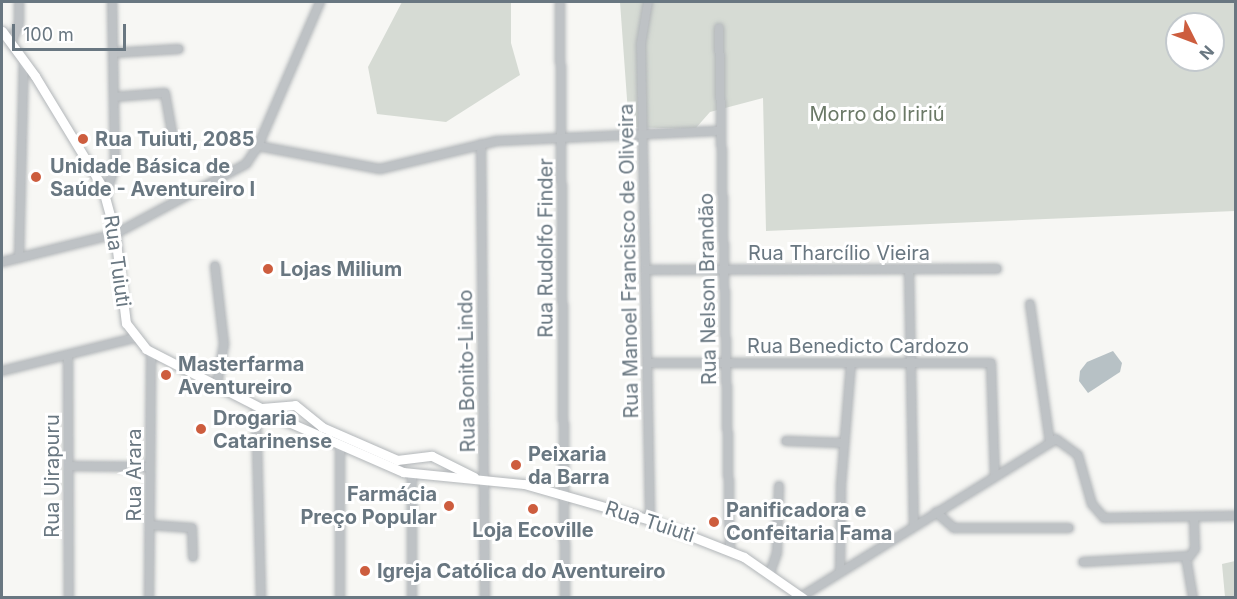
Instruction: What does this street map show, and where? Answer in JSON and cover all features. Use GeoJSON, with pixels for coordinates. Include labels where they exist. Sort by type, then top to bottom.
{"type":"FeatureCollection","features":[{"type":"Feature","properties":{"kind":"main road","name":"Rua Tuiuti"},"geometry":{"type":"LineString","coordinates":[[2,31],[24,60],[106,195],[115,234],[124,313],[134,338],[152,352],[286,421],[412,475],[524,484],[650,520],[730,550],[771,573],[801,596]]}},
{"type":"Feature","properties":{"kind":"main road"},"geometry":{"type":"LineString","coordinates":[[286,421],[291,404]]}},
{"type":"Feature","properties":{"kind":"main road"},"geometry":{"type":"LineString","coordinates":[[259,407],[291,404],[321,427],[397,460],[436,457],[438,467],[433,478]]}},
{"type":"Feature","properties":{"kind":"main road","name":"Rua Tuiuti"},"geometry":{"type":"LineString","coordinates":[[436,457],[484,480]]}},
{"type":"Feature","properties":{"kind":"street"},"geometry":{"type":"LineString","coordinates":[[11,44],[19,23],[19,2]]}},
{"type":"Feature","properties":{"kind":"street"},"geometry":{"type":"LineString","coordinates":[[106,195],[115,166],[112,2]]}},
{"type":"Feature","properties":{"kind":"street"},"geometry":{"type":"LineString","coordinates":[[2,262],[115,234],[225,178],[246,164],[258,146],[320,2]]}},
{"type":"Feature","properties":{"kind":"street","name":"Rua Rudolfo Finder"},"geometry":{"type":"LineString","coordinates":[[560,2],[565,597]]}},
{"type":"Feature","properties":{"kind":"street","name":"Rua Manoel Francisco de Oliveira"},"geometry":{"type":"LineString","coordinates":[[648,2],[641,35],[650,520]]}},
{"type":"Feature","properties":{"kind":"street","name":"Rua Nelson Brandão"},"geometry":{"type":"LineString","coordinates":[[719,28],[730,550]]}},
{"type":"Feature","properties":{"kind":"street"},"geometry":{"type":"LineString","coordinates":[[113,53],[179,49]]}},
{"type":"Feature","properties":{"kind":"street"},"geometry":{"type":"LineString","coordinates":[[19,258],[24,60]]}},
{"type":"Feature","properties":{"kind":"street"},"geometry":{"type":"LineString","coordinates":[[114,98],[165,93],[172,138]]}},
{"type":"Feature","properties":{"kind":"street"},"geometry":{"type":"LineString","coordinates":[[258,146],[380,169],[481,144],[721,131]]}},
{"type":"Feature","properties":{"kind":"street","name":"Rua Bonito-Lindo"},"geometry":{"type":"LineString","coordinates":[[481,144],[485,597]]}},
{"type":"Feature","properties":{"kind":"street"},"geometry":{"type":"LineString","coordinates":[[215,266],[224,344],[217,385]]}},
{"type":"Feature","properties":{"kind":"street"},"geometry":{"type":"LineString","coordinates":[[909,269],[914,525]]}},
{"type":"Feature","properties":{"kind":"street","name":"Rua Tharcílio Vieira"},"geometry":{"type":"LineString","coordinates":[[645,270],[997,269]]}},
{"type":"Feature","properties":{"kind":"street"},"geometry":{"type":"LineString","coordinates":[[1030,304],[1050,443]]}},
{"type":"Feature","properties":{"kind":"street"},"geometry":{"type":"LineString","coordinates":[[2,371],[134,338]]}},
{"type":"Feature","properties":{"kind":"street","name":"Rua Arara"},"geometry":{"type":"LineString","coordinates":[[149,597],[152,352]]}},
{"type":"Feature","properties":{"kind":"street","name":"Rua Uirapuru"},"geometry":{"type":"LineString","coordinates":[[68,355],[69,597]]}},
{"type":"Feature","properties":{"kind":"street","name":"Rua Benedicto Cardozo"},"geometry":{"type":"LineString","coordinates":[[647,363],[991,363],[995,476]]}},
{"type":"Feature","properties":{"kind":"street"},"geometry":{"type":"LineString","coordinates":[[840,570],[844,443],[851,363]]}},
{"type":"Feature","properties":{"kind":"street"},"geometry":{"type":"LineString","coordinates":[[259,407],[261,597]]}},
{"type":"Feature","properties":{"kind":"street"},"geometry":{"type":"LineString","coordinates":[[801,596],[1056,439],[1078,455],[1089,497],[1104,518],[1236,516]]}},
{"type":"Feature","properties":{"kind":"street"},"geometry":{"type":"LineString","coordinates":[[786,441],[844,443]]}},
{"type":"Feature","properties":{"kind":"street"},"geometry":{"type":"LineString","coordinates":[[340,444],[340,597]]}},
{"type":"Feature","properties":{"kind":"street"},"geometry":{"type":"LineString","coordinates":[[69,466],[150,467]]}},
{"type":"Feature","properties":{"kind":"street"},"geometry":{"type":"LineString","coordinates":[[412,475],[412,597]]}},
{"type":"Feature","properties":{"kind":"street"},"geometry":{"type":"LineString","coordinates":[[771,573],[777,553],[779,486]]}},
{"type":"Feature","properties":{"kind":"street"},"geometry":{"type":"LineString","coordinates":[[936,512],[954,528],[1069,528]]}},
{"type":"Feature","properties":{"kind":"street"},"geometry":{"type":"LineString","coordinates":[[1083,562],[1186,557],[1195,549],[1194,517]]}},
{"type":"Feature","properties":{"kind":"street"},"geometry":{"type":"LineString","coordinates":[[150,525],[192,528],[193,557]]}},
{"type":"Feature","properties":{"kind":"street"},"geometry":{"type":"LineString","coordinates":[[1186,557],[1193,597]]}},
{"type":"Feature","properties":{"kind":"green space"},"geometry":{"type":"Polygon","coordinates":[[[402,2],[511,2],[511,43],[520,75],[446,122],[377,114],[368,67],[402,2]]]}},
{"type":"Feature","properties":{"kind":"green space","name":"Morro do Iririú"},"geometry":{"type":"Polygon","coordinates":[[[620,2],[1235,2],[1235,211],[766,231],[763,98],[710,112],[695,129],[629,127],[620,2]]]}},
{"type":"Feature","properties":{"kind":"green space"},"geometry":{"type":"Polygon","coordinates":[[[1235,561],[1235,597],[1225,597],[1222,564],[1235,561]]]}},
{"type":"Feature","properties":{"kind":"shaded area"},"geometry":{"type":"Polygon","coordinates":[[[1113,351],[1122,363],[1120,372],[1088,393],[1079,381],[1080,371],[1087,362],[1113,351]]]}},
{"type":"Feature","properties":{"kind":"place","name":"Rua Tuiuti, 2085"},"geometry":{"type":"Point","coordinates":[83,139]}},
{"type":"Feature","properties":{"kind":"place","name":"Unidade Básica de Saúde - Aventureiro I"},"geometry":{"type":"Point","coordinates":[36,177]}},
{"type":"Feature","properties":{"kind":"place","name":"Lojas Milium"},"geometry":{"type":"Point","coordinates":[268,269]}},
{"type":"Feature","properties":{"kind":"place","name":"Masterfarma Aventureiro"},"geometry":{"type":"Point","coordinates":[166,375]}},
{"type":"Feature","properties":{"kind":"place","name":"Drogaria Catarinense"},"geometry":{"type":"Point","coordinates":[201,429]}},
{"type":"Feature","properties":{"kind":"place","name":"Peixaria da Barra"},"geometry":{"type":"Point","coordinates":[516,465]}},
{"type":"Feature","properties":{"kind":"place","name":"Farmácia Preço Popular"},"geometry":{"type":"Point","coordinates":[449,506]}},
{"type":"Feature","properties":{"kind":"place","name":"Loja Ecoville"},"geometry":{"type":"Point","coordinates":[533,509]}},
{"type":"Feature","properties":{"kind":"place","name":"Panificadora e Confeitaria Fama"},"geometry":{"type":"Point","coordinates":[714,522]}},
{"type":"Feature","properties":{"kind":"place","name":"Igreja Católica do Aventureiro"},"geometry":{"type":"Point","coordinates":[365,571]}}]}
